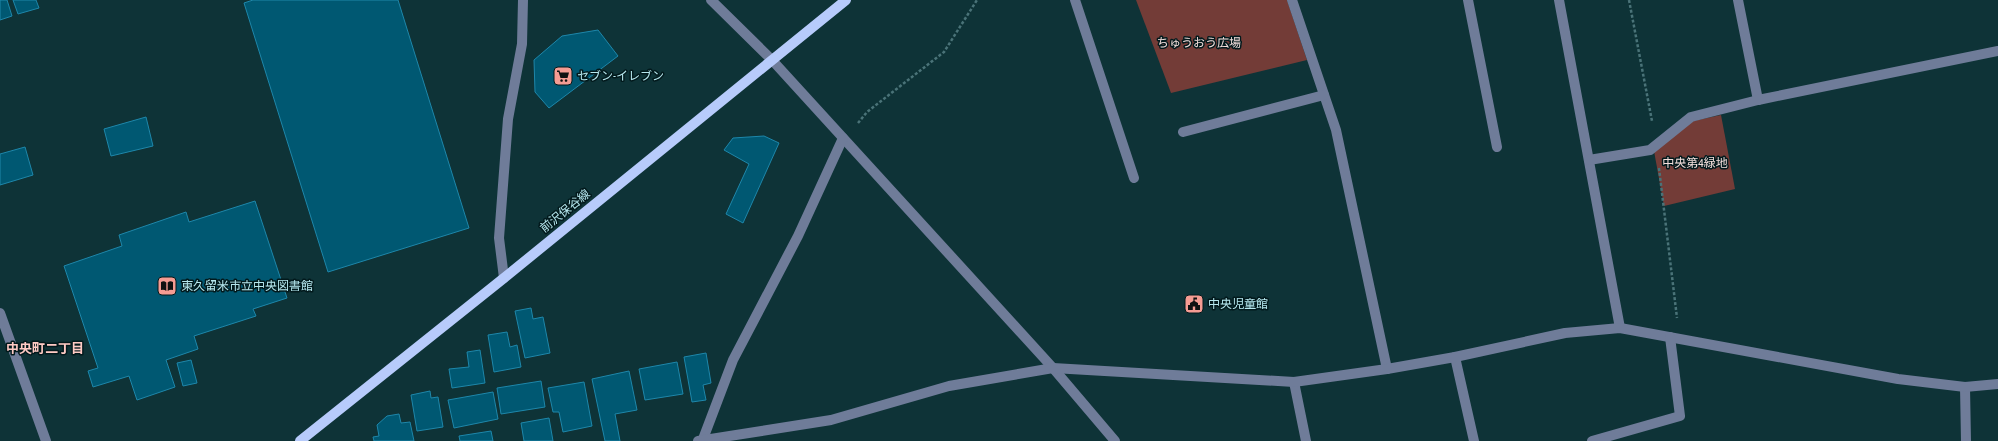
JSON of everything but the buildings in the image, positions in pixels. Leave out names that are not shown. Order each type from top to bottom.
[{"type":"main road","name":"前沢保谷線","points":[[300,441],[504,278],[846,0]]},
{"type":"street","points":[[504,278],[499,238],[508,118],[522,44],[523,0]]},
{"type":"street","points":[[711,0],[772,60],[1053,368],[1115,441]]},
{"type":"street","points":[[1076,0],[1134,178]]},
{"type":"street","points":[[1292,0],[1336,130],[1387,369]]},
{"type":"street","points":[[1468,0],[1498,147]]},
{"type":"street","points":[[1559,0],[1620,328]]},
{"type":"street","points":[[1738,0],[1758,100]]},
{"type":"street","points":[[1589,160],[1650,150],[1692,117],[1758,100],[1998,51]]},
{"type":"street","points":[[1183,132],[1324,95]]},
{"type":"street","points":[[701,440],[733,360],[798,236],[843,138]]},
{"type":"street","points":[[0,313],[46,441]]},
{"type":"street","points":[[701,440],[831,420],[949,386],[1053,368],[1294,382],[1455,358],[1565,333],[1620,328],[1898,379],[1965,387],[1998,384]]},
{"type":"street","points":[[1592,441],[1680,416],[1670,337]]},
{"type":"street","points":[[1455,358],[1474,441]]},
{"type":"street","points":[[1294,382],[1306,441]]},
{"type":"street","points":[[1965,387],[1966,441]]},
{"type":"path","points":[[843,138],[868,112],[944,52],[977,0]]},
{"type":"green space","name":"ちゅうおう広場","points":[[1136,0],[1287,0],[1307,60],[1171,93]]},
{"type":"green space","name":"中央第4緑地","points":[[1721,115],[1735,189],[1664,206],[1654,151],[1693,121]]},
{"type":"place","name":"セブン-イレブン","points":[[563,76]]},
{"type":"place","name":"東久留米市立中央図書館","points":[[167,286]]},
{"type":"place","name":"中央児童館","points":[[1194,304]]},
{"type":"district","name":"中央町二丁目","points":[[45,348]]}]
